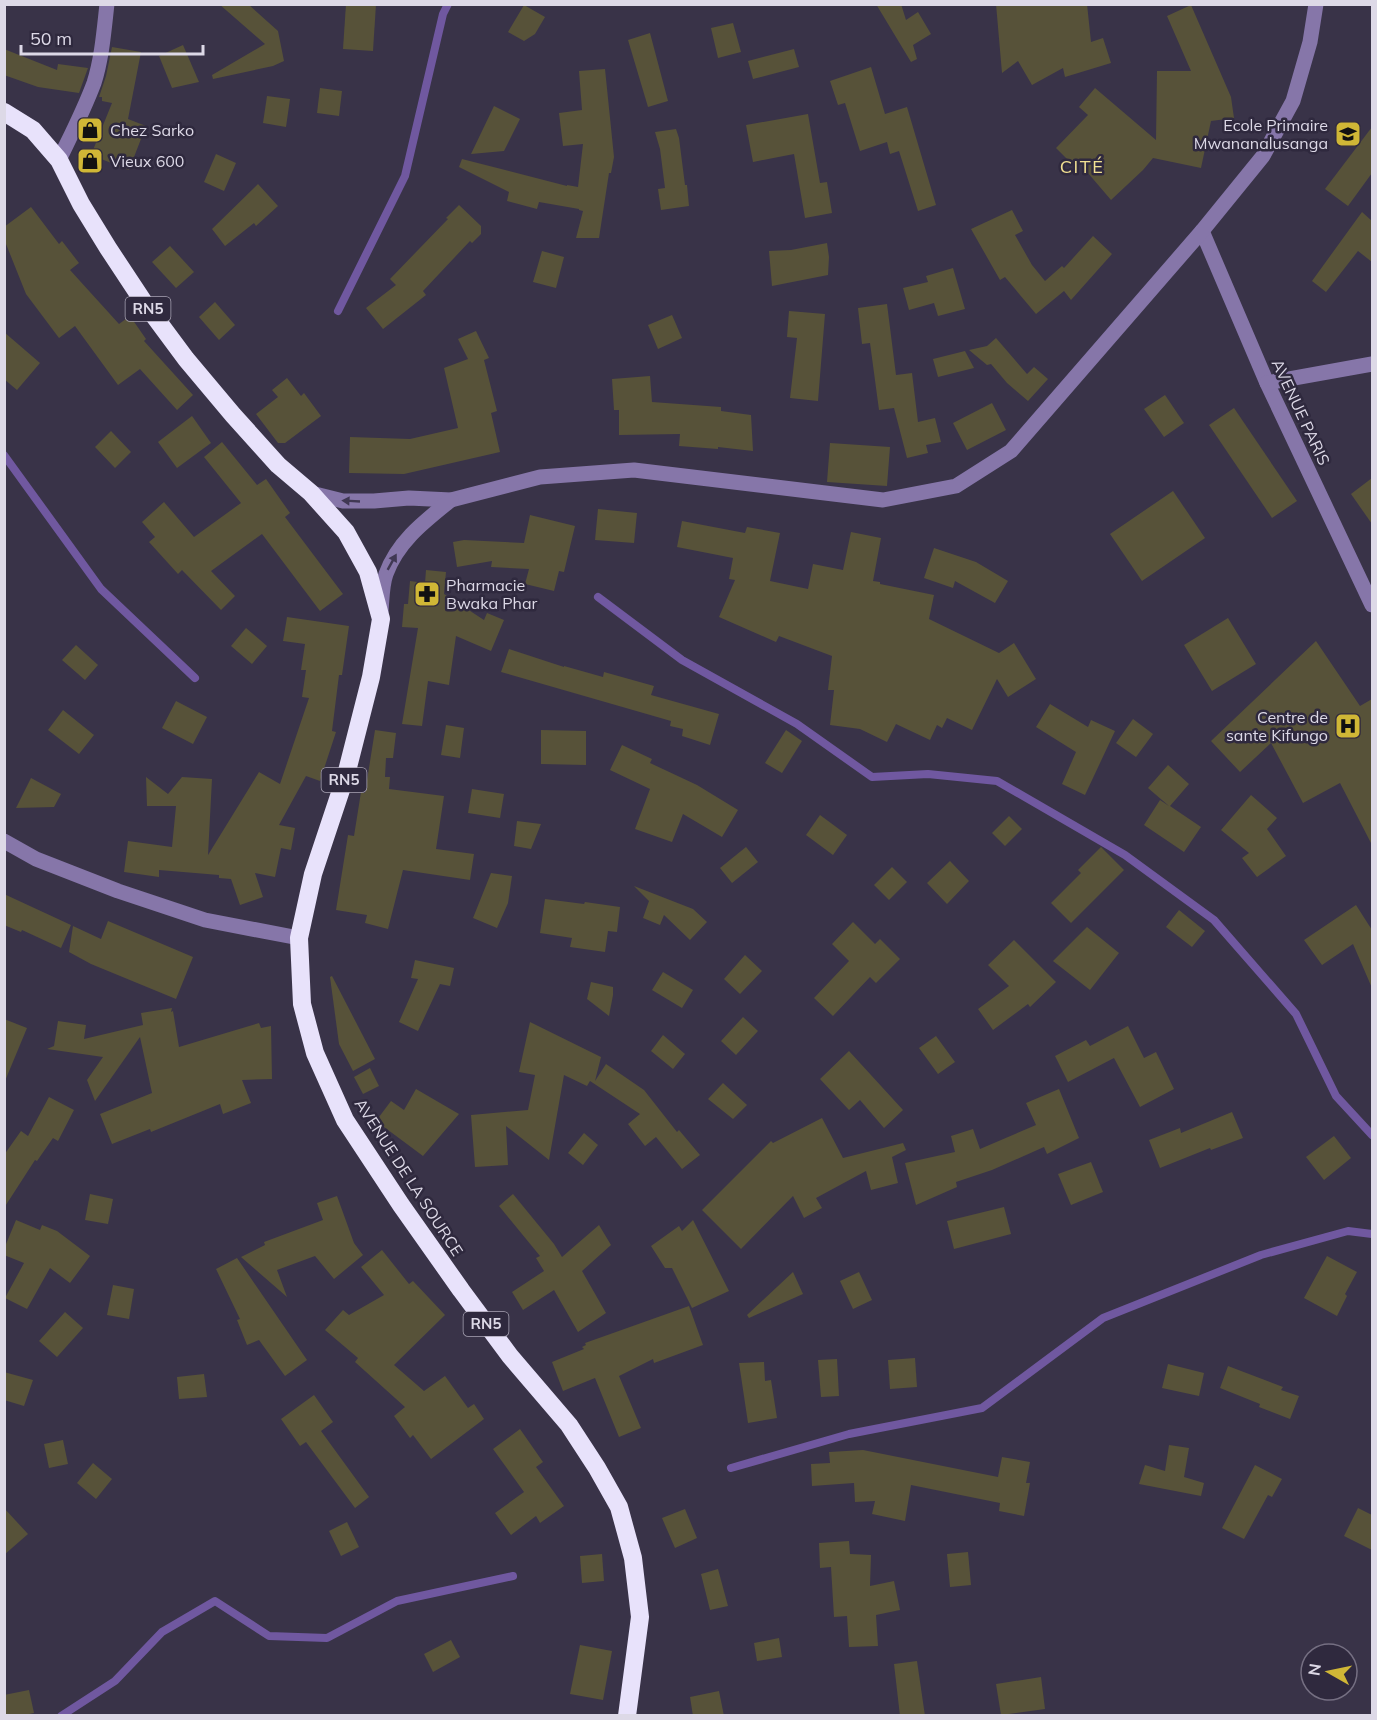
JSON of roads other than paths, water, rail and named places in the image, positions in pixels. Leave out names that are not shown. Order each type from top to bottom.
[{"type":"highway","name":"RN5","points":[[4,112],[33,130],[59,160],[81,204],[108,248],[143,302],[186,359],[278,465],[312,493]]},
{"type":"highway","name":"AVENUE DE LA SOURCE","points":[[312,493],[346,532],[368,572],[381,619],[371,677],[346,775],[313,874],[299,938],[302,1004],[315,1053],[345,1120],[401,1205],[468,1299],[510,1356],[569,1425],[619,1507],[633,1558],[640,1617],[627,1716]]},
{"type":"street","points":[[59,160],[94,82],[103,40],[107,4]]},
{"type":"street","points":[[312,493],[343,501],[409,498],[451,500],[540,477],[634,470],[883,500],[956,486],[1011,451],[1202,231],[1263,156],[1293,101],[1310,42],[1316,4]]},
{"type":"street","name":"AVENUE PARIS","points":[[1202,231],[1267,383],[1372,605]]},
{"type":"street","points":[[1267,383],[1372,364]]},
{"type":"street","points":[[381,619],[385,575],[402,544],[423,522],[451,500]]},
{"type":"street","points":[[4,841],[36,859],[118,891],[205,920],[299,938]]},
{"type":"waterway","points":[[338,311],[405,176],[443,14],[448,4]]},
{"type":"waterway","points":[[4,455],[101,589],[195,678]]},
{"type":"waterway","points":[[598,597],[682,660],[797,724],[872,777],[928,774],[997,781],[1125,855],[1214,920],[1296,1014],[1336,1096],[1372,1135]]},
{"type":"waterway","points":[[731,1468],[849,1434],[982,1408],[1103,1318],[1261,1255],[1348,1231],[1372,1234]]},
{"type":"waterway","points":[[61,1716],[115,1681],[162,1632],[215,1601],[269,1636],[327,1638],[397,1601],[513,1576]]},
{"type":"place","name":"Chez Sarko","points":[[90,130]]},
{"type":"place","name":"Ecole Primaire Mwananalusanga","points":[[1348,134]]},
{"type":"place","name":"Vieux 600","points":[[90,161]]},
{"type":"place","name":"Pharmacie Bwaka Phar","points":[[427,594]]},
{"type":"place","name":"Centre de sante Kifungo","points":[[1348,726]]},
{"type":"district","name":"CITÉ","points":[[1082,167]]}]
